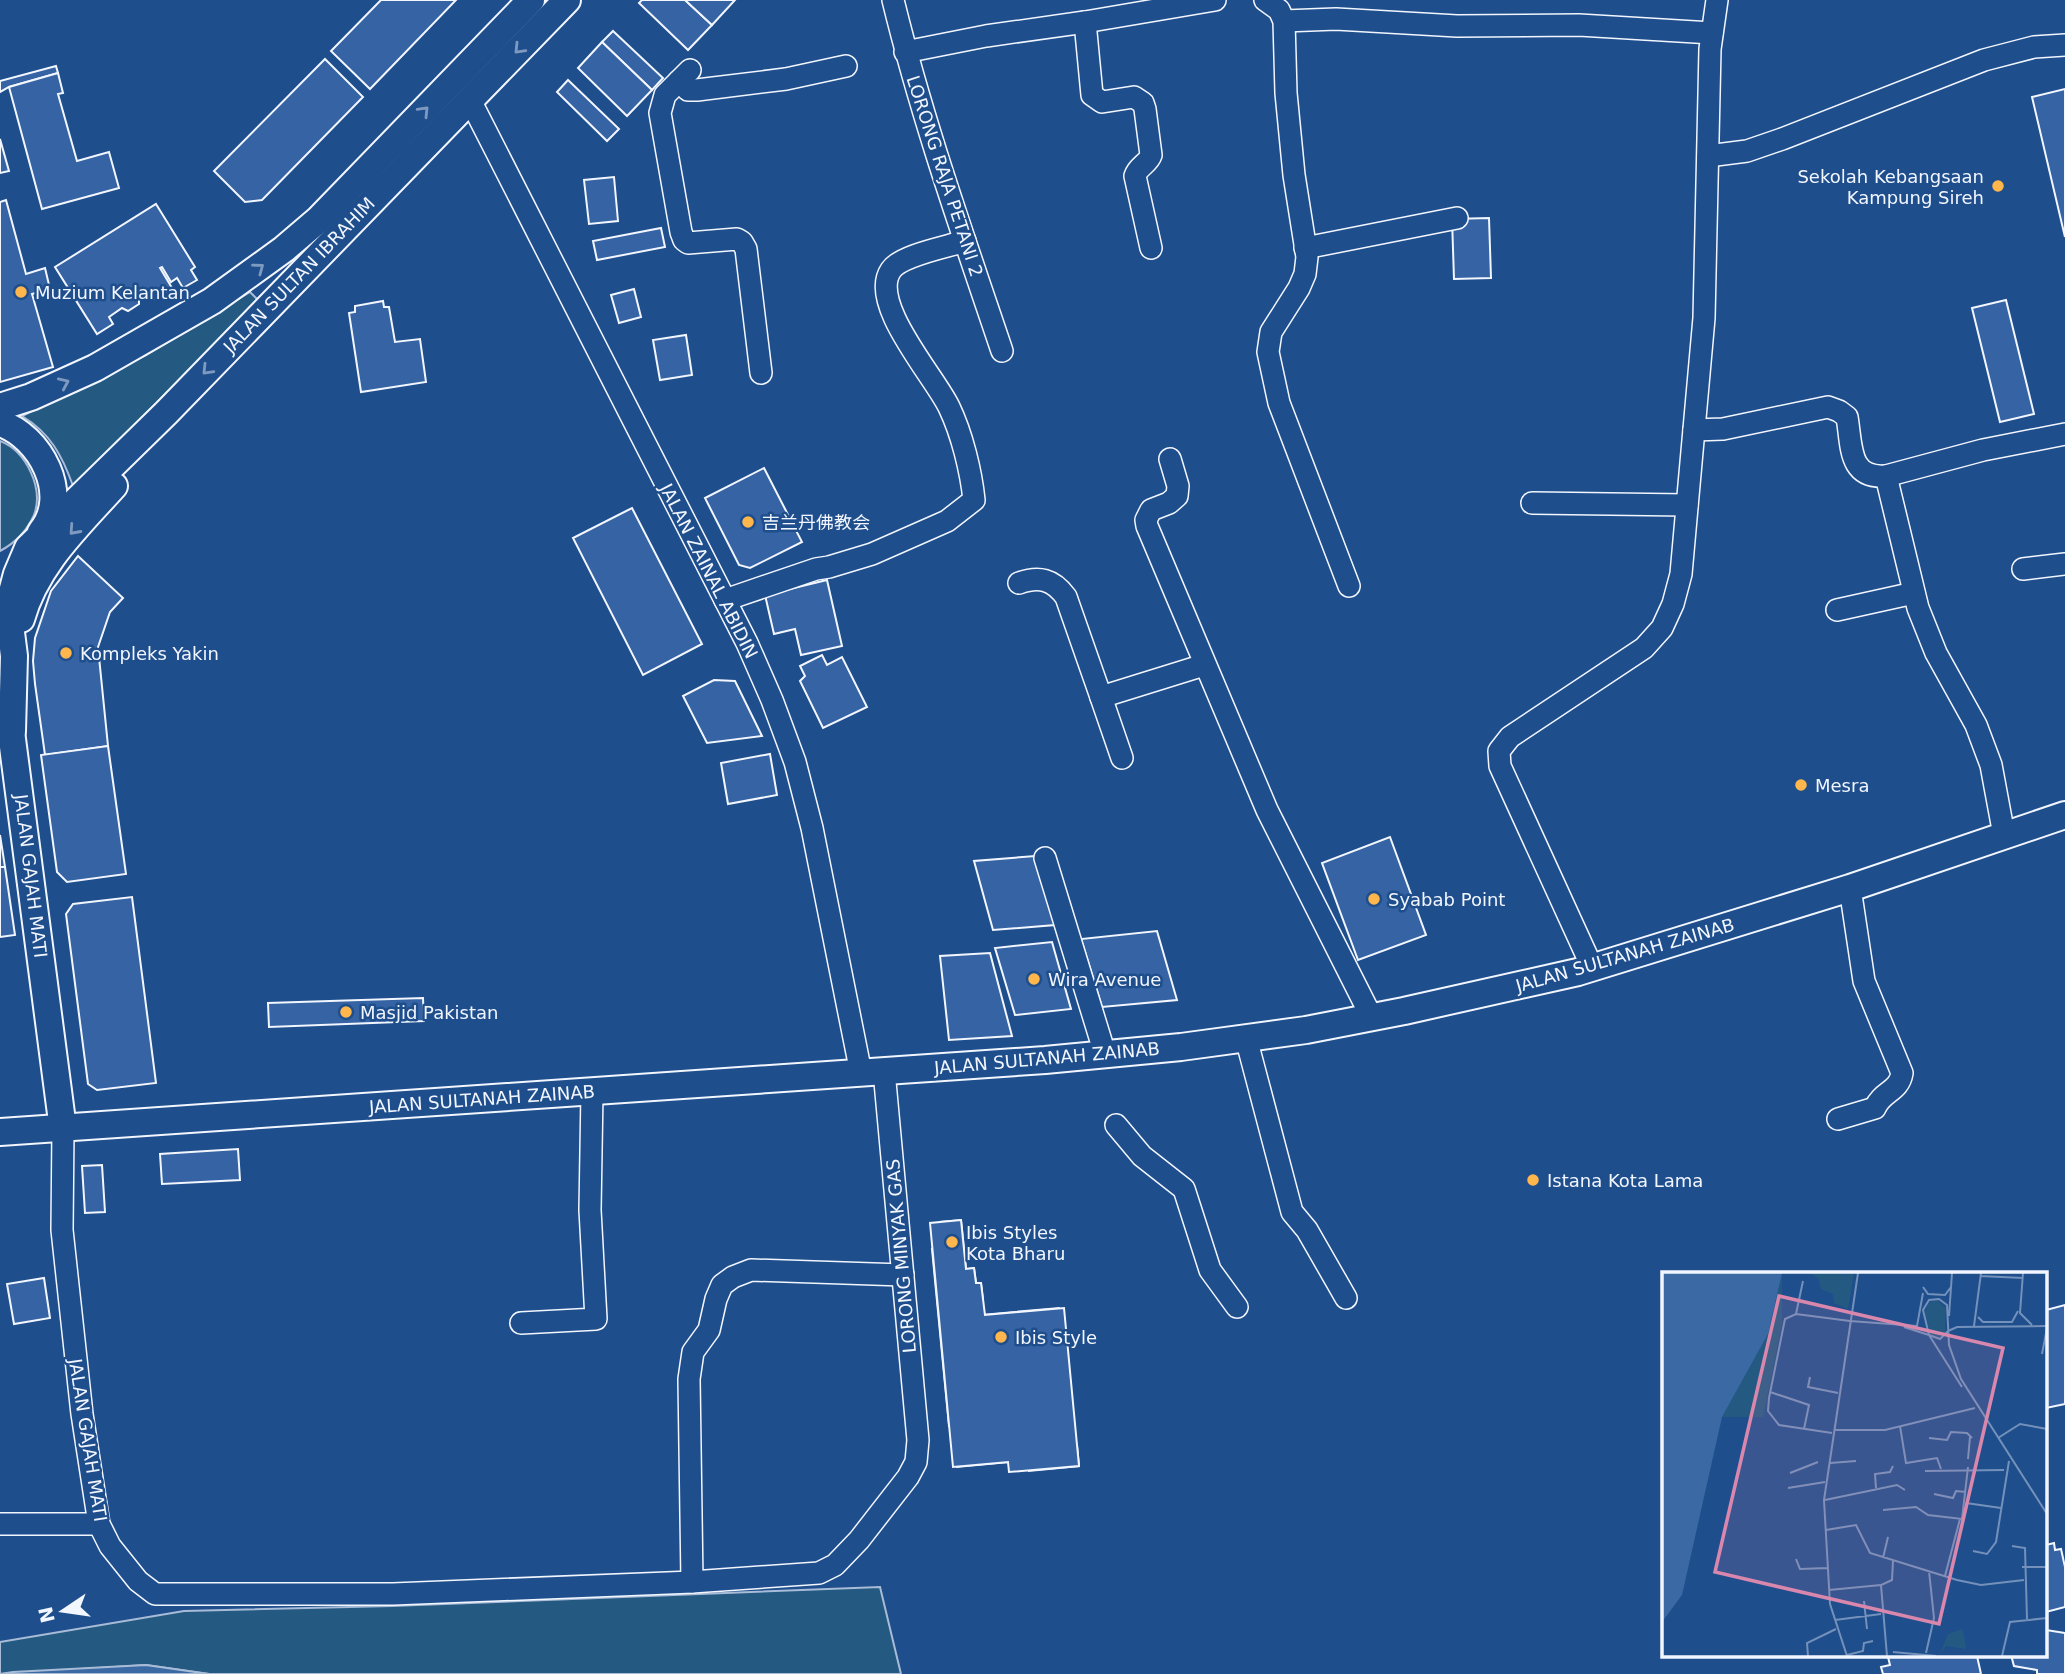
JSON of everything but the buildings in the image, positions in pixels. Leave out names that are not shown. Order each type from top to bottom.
[{"type":"main road","name":"JALAN SULTAN IBRAHIM","points":[[0,407],[30,397],[95,368],[212,301],[284,249],[318,220],[531,0]]},
{"type":"main road","name":"JALAN SULTAN IBRAHIM","points":[[28,548],[160,418],[567,0]]},
{"type":"main road","points":[[14,656],[21,617],[40,573],[125,474],[160,418]]},
{"type":"main road","points":[[0,423],[32,442],[49,474],[52,493],[51,509],[44,528],[28,548],[0,567]]},
{"type":"main road","name":"JALAN GAJAH MATI","points":[[12,731],[14,656],[9,617],[16,574],[28,548]]},
{"type":"main road","name":"JALAN GAJAH MATI","points":[[0,680],[12,731],[63,1129]]},
{"type":"main road","name":"JALAN SULTANAH ZAINAB","points":[[0,1132],[873,1072],[1105,1054],[1246,1038],[1372,1018],[1591,967],[1850,888],[2065,815]]},
{"type":"street","name":"LORONG RAJA PETANI 2","points":[[893,0],[905,52],[1002,351]]},
{"type":"street","points":[[905,52],[986,36],[1085,22],[1160,4],[1214,0]]},
{"type":"street","points":[[1265,0],[1279,9],[1284,20],[1286,93],[1305,248],[1305,274],[1271,332],[1268,352],[1279,403],[1349,586]]},
{"type":"street","points":[[1591,967],[1500,766],[1499,751],[1503,742],[1510,737],[1644,648],[1662,628],[1673,604],[1681,574],[1704,318],[1712,33],[1717,0]]},
{"type":"street","points":[[1284,20],[1336,19],[1457,26],[1579,25],[1712,33]]},
{"type":"street","points":[[1085,22],[1092,95],[1102,102],[1134,97],[1143,103],[1145,108],[1152,155],[1137,170],[1135,181],[1151,248]]},
{"type":"street","points":[[1708,156],[1747,151],[1782,139],[1984,60],[2034,47],[2065,45]]},
{"type":"street","points":[[761,373],[746,250],[737,239],[688,243],[681,232],[660,113],[665,95],[685,76],[688,90],[697,90],[786,79],[846,65]]},
{"type":"street","name":"JALAN ZAINAL ABIDIN","points":[[470,100],[772,700],[795,762],[873,1072]]},
{"type":"street","points":[[1305,248],[1457,218]]},
{"type":"street","points":[[724,600],[816,569],[829,568],[872,554],[947,521],[974,500],[972,476],[950,408],[903,333],[889,305],[886,285],[891,269],[905,259],[965,242]]},
{"type":"street","points":[[1694,430],[1723,429],[1828,408],[1847,417],[1854,460],[1861,472],[1872,477],[1886,476],[1983,450],[2065,434]]},
{"type":"street","points":[[1170,459],[1178,486],[1177,496],[1169,503],[1151,510],[1147,526],[1266,810],[1372,1018]]},
{"type":"street","points":[[1886,476],[1914,593],[1931,643],[1976,725],[1991,765],[2004,835]]},
{"type":"street","points":[[1532,503],[1687,505]]},
{"type":"street","points":[[2023,569],[2065,564]]},
{"type":"street","points":[[1019,583],[1038,579],[1050,581],[1059,587],[1066,597],[1122,758]]},
{"type":"street","points":[[1837,610],[1914,593]]},
{"type":"street","points":[[1101,697],[1204,665]]},
{"type":"street","points":[[1045,858],[1105,1054]]},
{"type":"street","points":[[1838,1119],[1875,1108],[1882,1096],[1901,1082],[1902,1073],[1864,981],[1850,888]]},
{"type":"street","points":[[1246,1038],[1292,1212],[1307,1230],[1346,1298]]},
{"type":"street","name":"LORONG MINYAK GAS","points":[[692,1582],[819,1573],[835,1565],[859,1540],[908,1477],[916,1462],[918,1440],[903,1275],[873,1072]]},
{"type":"street","points":[[521,1323],[596,1319],[590,1210],[592,1092]]},
{"type":"street","points":[[1116,1125],[1142,1156],[1184,1189],[1210,1270],[1237,1307]]},
{"type":"street","name":"JALAN GAJAH MATI","points":[[63,1129],[62,1230],[82,1414],[99,1524],[110,1546],[138,1581],[155,1594],[393,1594],[692,1582]]},
{"type":"street","points":[[692,1582],[689,1379],[693,1352],[709,1330],[722,1285],[751,1270],[903,1275]]},
{"type":"street","points":[[0,1524],[99,1524]]},
{"type":"shaded area","points":[[250,292],[259,301],[73,486],[48,437],[22,416],[146,355]]},
{"type":"shaded area","points":[[0,441],[18,453],[25,462],[37,493],[34,515],[28,526],[16,540],[0,551]]},
{"type":"shaded area","points":[[880,1587],[901,1674],[209,1674],[146,1665],[0,1674],[0,1642],[184,1611],[392,1606]]},
{"type":"shaded area","points":[[146,1665],[209,1674],[0,1674],[13,1672]]},
{"type":"place","name":"Sekolah Kebangsaan Kampung Sireh","points":[[1998,186]]},
{"type":"place","name":"Muzium Kelantan","points":[[21,292]]},
{"type":"place","name":"吉兰丹佛教会","points":[[748,522]]},
{"type":"place","name":"Kompleks Yakin","points":[[66,653]]},
{"type":"place","name":"Mesra","points":[[1801,785]]},
{"type":"place","name":"Syabab Point","points":[[1374,899]]},
{"type":"place","name":"Wira Avenue","points":[[1034,979]]},
{"type":"place","name":"Masjid Pakistan","points":[[346,1012]]},
{"type":"place","name":"Istana Kota Lama","points":[[1533,1180]]},
{"type":"place","name":"Ibis Styles Kota Bharu","points":[[952,1242]]},
{"type":"place","name":"Ibis Style","points":[[1001,1337]]}]
